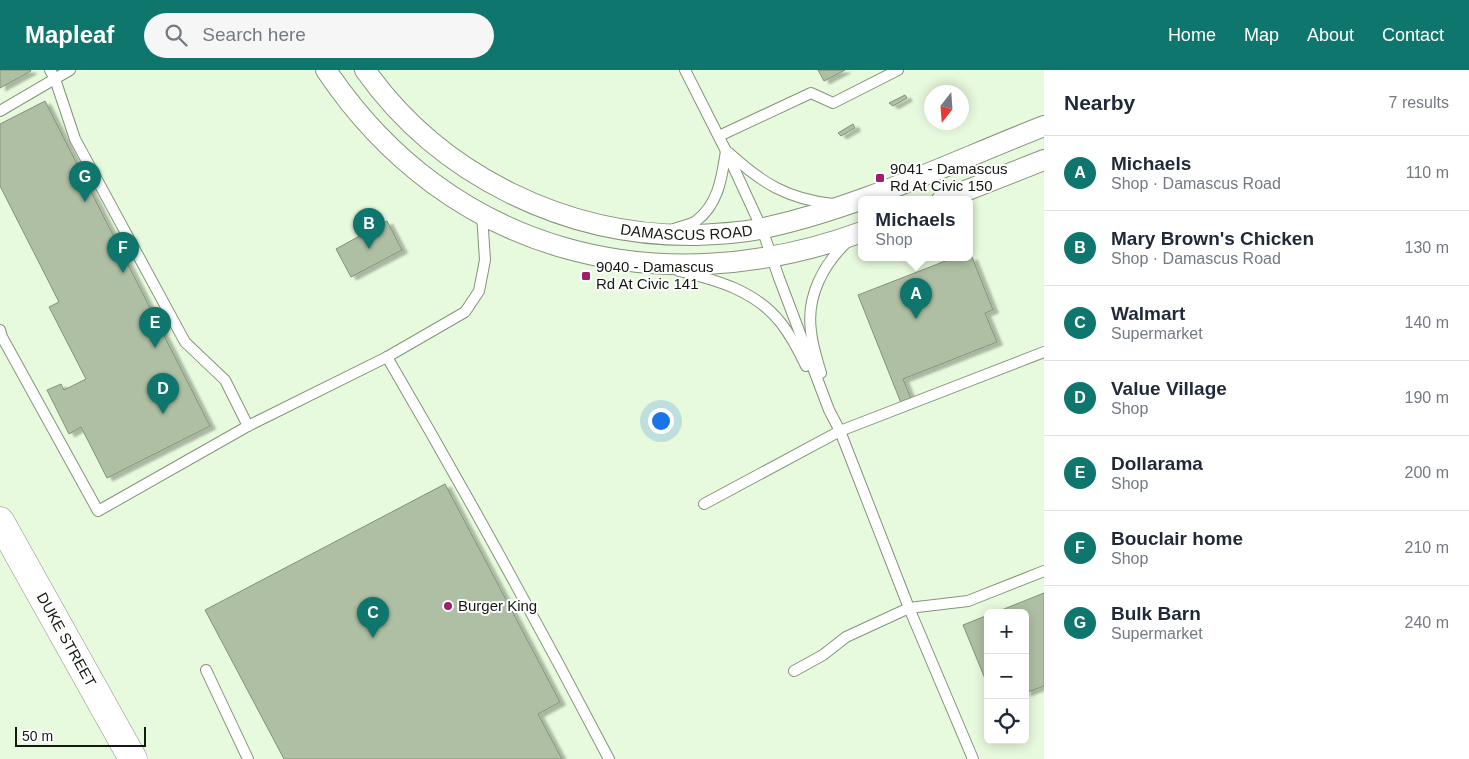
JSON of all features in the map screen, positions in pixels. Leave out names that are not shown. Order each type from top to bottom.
[{"type":"main road","name":"DUKE STREET","points":[[0,521],[133,759]]},
{"type":"main road","name":"DUKE STREET","points":[[0,530],[111,759]]},
{"type":"street","name":"DAMASCUS ROAD","points":[[326,70],[356,111],[398,155],[445,193],[482,214],[526,235],[555,245],[615,260],[653,264],[707,265],[737,263],[773,257],[824,245],[858,233]]},
{"type":"street","name":"DAMASCUS ROAD","points":[[365,70],[389,101],[429,140],[458,162],[498,187],[532,204],[576,220],[631,232],[713,235],[762,229],[792,222],[858,199]]},
{"type":"street","name":"DAMASCUS ROAD","points":[[867,196],[1044,126]]},
{"type":"street","points":[[952,196],[1044,160]]},
{"type":"lane","points":[[0,111],[53,75],[70,70]]},
{"type":"lane","points":[[685,70],[719,136],[762,229],[829,410]]},
{"type":"lane","points":[[719,136],[811,93],[833,103],[898,70]]},
{"type":"lane","points":[[53,75],[75,139],[185,342],[225,380],[248,426]]},
{"type":"lane","points":[[658,234],[696,221],[712,203],[720,185],[726,151]]},
{"type":"lane","points":[[726,151],[749,171],[777,189],[803,199],[844,205]]},
{"type":"lane","points":[[0,330],[2,337],[98,511],[248,426],[387,357],[465,312],[479,292],[485,260],[482,214]]},
{"type":"lane","points":[[829,410],[811,331],[810,314],[818,282],[825,267],[848,241],[858,235]]},
{"type":"lane","points":[[653,264],[734,287],[752,296],[768,308],[792,339],[840,431],[909,608],[973,759]]},
{"type":"lane","points":[[704,504],[840,431],[1044,352]]},
{"type":"lane","points":[[387,357],[456,475],[609,759]]},
{"type":"lane","points":[[794,670],[823,655],[846,637],[909,608],[968,601],[1044,571]]},
{"type":"lane","points":[[206,670],[248,759]]},
{"type":"building","points":[[0,70],[30,70],[31,71],[0,88]]},
{"type":"building","points":[[818,70],[845,70],[824,81]]},
{"type":"building","points":[[905,95],[907,98],[893,106],[889,103]]},
{"type":"building","points":[[45,101],[210,426],[107,478],[81,427],[69,434],[47,390],[61,384],[64,390],[86,379],[49,307],[59,302],[0,186],[0,124]]},
{"type":"building","points":[[853,124],[855,128],[841,136],[838,133]]},
{"type":"building","points":[[387,221],[402,250],[351,277],[336,249]]},
{"type":"building","points":[[973,260],[993,310],[985,313],[997,342],[903,379],[911,399],[901,403],[858,295],[945,261]]},
{"type":"building","points":[[445,484],[560,702],[538,714],[562,759],[284,759],[205,610]]},
{"type":"building","points":[[1044,593],[1044,686],[1029,692],[1029,609],[1004,609]]},
{"type":"building","points":[[984,617],[984,676],[963,625]]},
{"type":"place","name":"9041 - Damascus Rd At Civic 150","points":[[880,178]]},
{"type":"place","name":"Bulk Barn","points":[[85,202]]},
{"type":"place","name":"Mary Brown's Chicken","points":[[369,249]]},
{"type":"place","name":"Bouclair home","points":[[123,273]]},
{"type":"place","name":"9040 - Damascus Rd At Civic 141","points":[[586,276]]},
{"type":"place","name":"Michaels","points":[[916,319]]},
{"type":"place","name":"Dollarama","points":[[155,348]]},
{"type":"place","name":"Value Village","points":[[163,414]]},
{"type":"place","name":"Burger King","points":[[448,606]]},
{"type":"place","name":"Walmart","points":[[373,638]]}]
